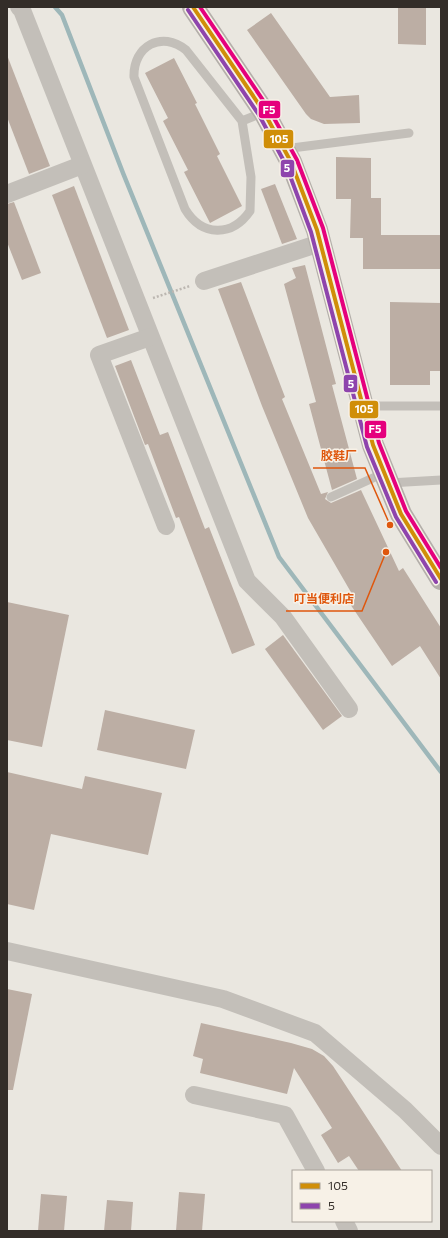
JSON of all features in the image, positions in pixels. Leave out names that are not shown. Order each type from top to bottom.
[{"type":"main road","points":[[193,7],[264,112],[291,162],[320,243],[373,445],[400,514],[441,579]]},
{"type":"street","points":[[19,7],[22,10],[247,581],[283,617],[349,708]]},
{"type":"street","points":[[7,194],[82,165]]},
{"type":"street","points":[[204,281],[320,243]]},
{"type":"street","points":[[150,337],[99,355],[166,526]]},
{"type":"street","points":[[7,951],[87,967],[223,999],[315,1033],[405,1110],[441,1146]]},
{"type":"street","points":[[194,1095],[285,1115],[315,1170]]},
{"type":"street","points":[[344,1222],[349,1231]]},
{"type":"lane","points":[[161,41],[168,41],[181,46],[186,50],[242,121],[251,177],[250,211],[239,224],[231,228],[223,230],[206,228],[193,221],[185,209],[134,77],[135,62],[138,56],[148,46],[161,41]]},
{"type":"lane","points":[[242,121],[264,112]]},
{"type":"lane","points":[[284,149],[409,133]]},
{"type":"lane","points":[[363,406],[441,406]]},
{"type":"lane","points":[[331,497],[386,478],[441,480]]},
{"type":"path","points":[[161,295],[204,281]]},
{"type":"building","points":[[398,7],[426,7],[426,45],[398,44]]},
{"type":"building","points":[[271,13],[330,97],[359,95],[360,123],[324,124],[311,119],[306,114],[247,30]]},
{"type":"building","points":[[7,55],[50,166],[29,174],[7,117]]},
{"type":"building","points":[[174,58],[197,103],[195,104],[220,154],[217,156],[242,206],[210,223],[184,172],[188,170],[163,121],[168,118],[145,73]]},
{"type":"building","points":[[336,157],[371,158],[371,198],[381,198],[381,235],[441,235],[441,269],[363,269],[363,238],[350,238],[351,199],[336,199]]},
{"type":"building","points":[[275,184],[297,239],[282,244],[261,189]]},
{"type":"building","points":[[74,186],[129,330],[107,338],[52,195]]},
{"type":"building","points":[[14,202],[41,273],[22,280],[7,242],[7,204]]},
{"type":"building","points":[[305,265],[336,384],[332,385],[357,479],[332,490],[309,404],[316,402],[284,284],[296,278],[292,268]]},
{"type":"building","points":[[241,282],[285,397],[282,399],[321,494],[328,492],[325,499],[331,503],[361,490],[399,571],[403,568],[441,628],[441,679],[420,646],[392,666],[346,598],[352,594],[308,518],[262,406],[218,289]]},
{"type":"building","points":[[390,302],[441,303],[441,371],[430,371],[430,385],[390,385]]},
{"type":"building","points":[[131,360],[160,435],[168,432],[205,529],[209,527],[255,645],[232,654],[179,517],[176,518],[148,444],[145,445],[115,366]]},
{"type":"building","points":[[7,602],[69,615],[42,747],[7,740]]},
{"type":"building","points":[[283,635],[342,716],[323,730],[265,649]]},
{"type":"building","points":[[105,710],[195,730],[186,769],[97,750]]},
{"type":"building","points":[[7,772],[82,789],[85,776],[162,793],[148,855],[51,834],[34,910],[7,904]]},
{"type":"building","points":[[7,989],[32,994],[13,1090],[7,1090]]},
{"type":"building","points":[[201,1023],[312,1049],[324,1056],[333,1066],[401,1170],[358,1170],[349,1156],[338,1163],[321,1135],[332,1128],[294,1068],[287,1094],[200,1073],[203,1059],[193,1056]]},
{"type":"building","points":[[179,1192],[205,1194],[202,1231],[176,1231]]},
{"type":"building","points":[[41,1194],[67,1196],[64,1231],[38,1231]]},
{"type":"building","points":[[107,1200],[133,1202],[131,1231],[104,1231]]},
{"type":"waterway","points":[[55,7],[62,15],[123,173],[279,557],[441,772]]},
{"type":"transit line","name":"105","points":[[193,7],[264,112],[291,162],[317,230],[373,445],[401,514],[441,579]]},
{"type":"transit line","name":"F5","points":[[200,7],[269,109],[297,160],[323,228],[379,443],[406,511],[441,568]]},
{"type":"transit line","name":"5","points":[[188,10],[259,115],[286,165],[311,232],[367,447],[396,517],[436,582]]},
{"type":"place","name":"胶鞋厂","points":[[390,525]]},
{"type":"place","name":"叮当便利店","points":[[386,552]]}]
